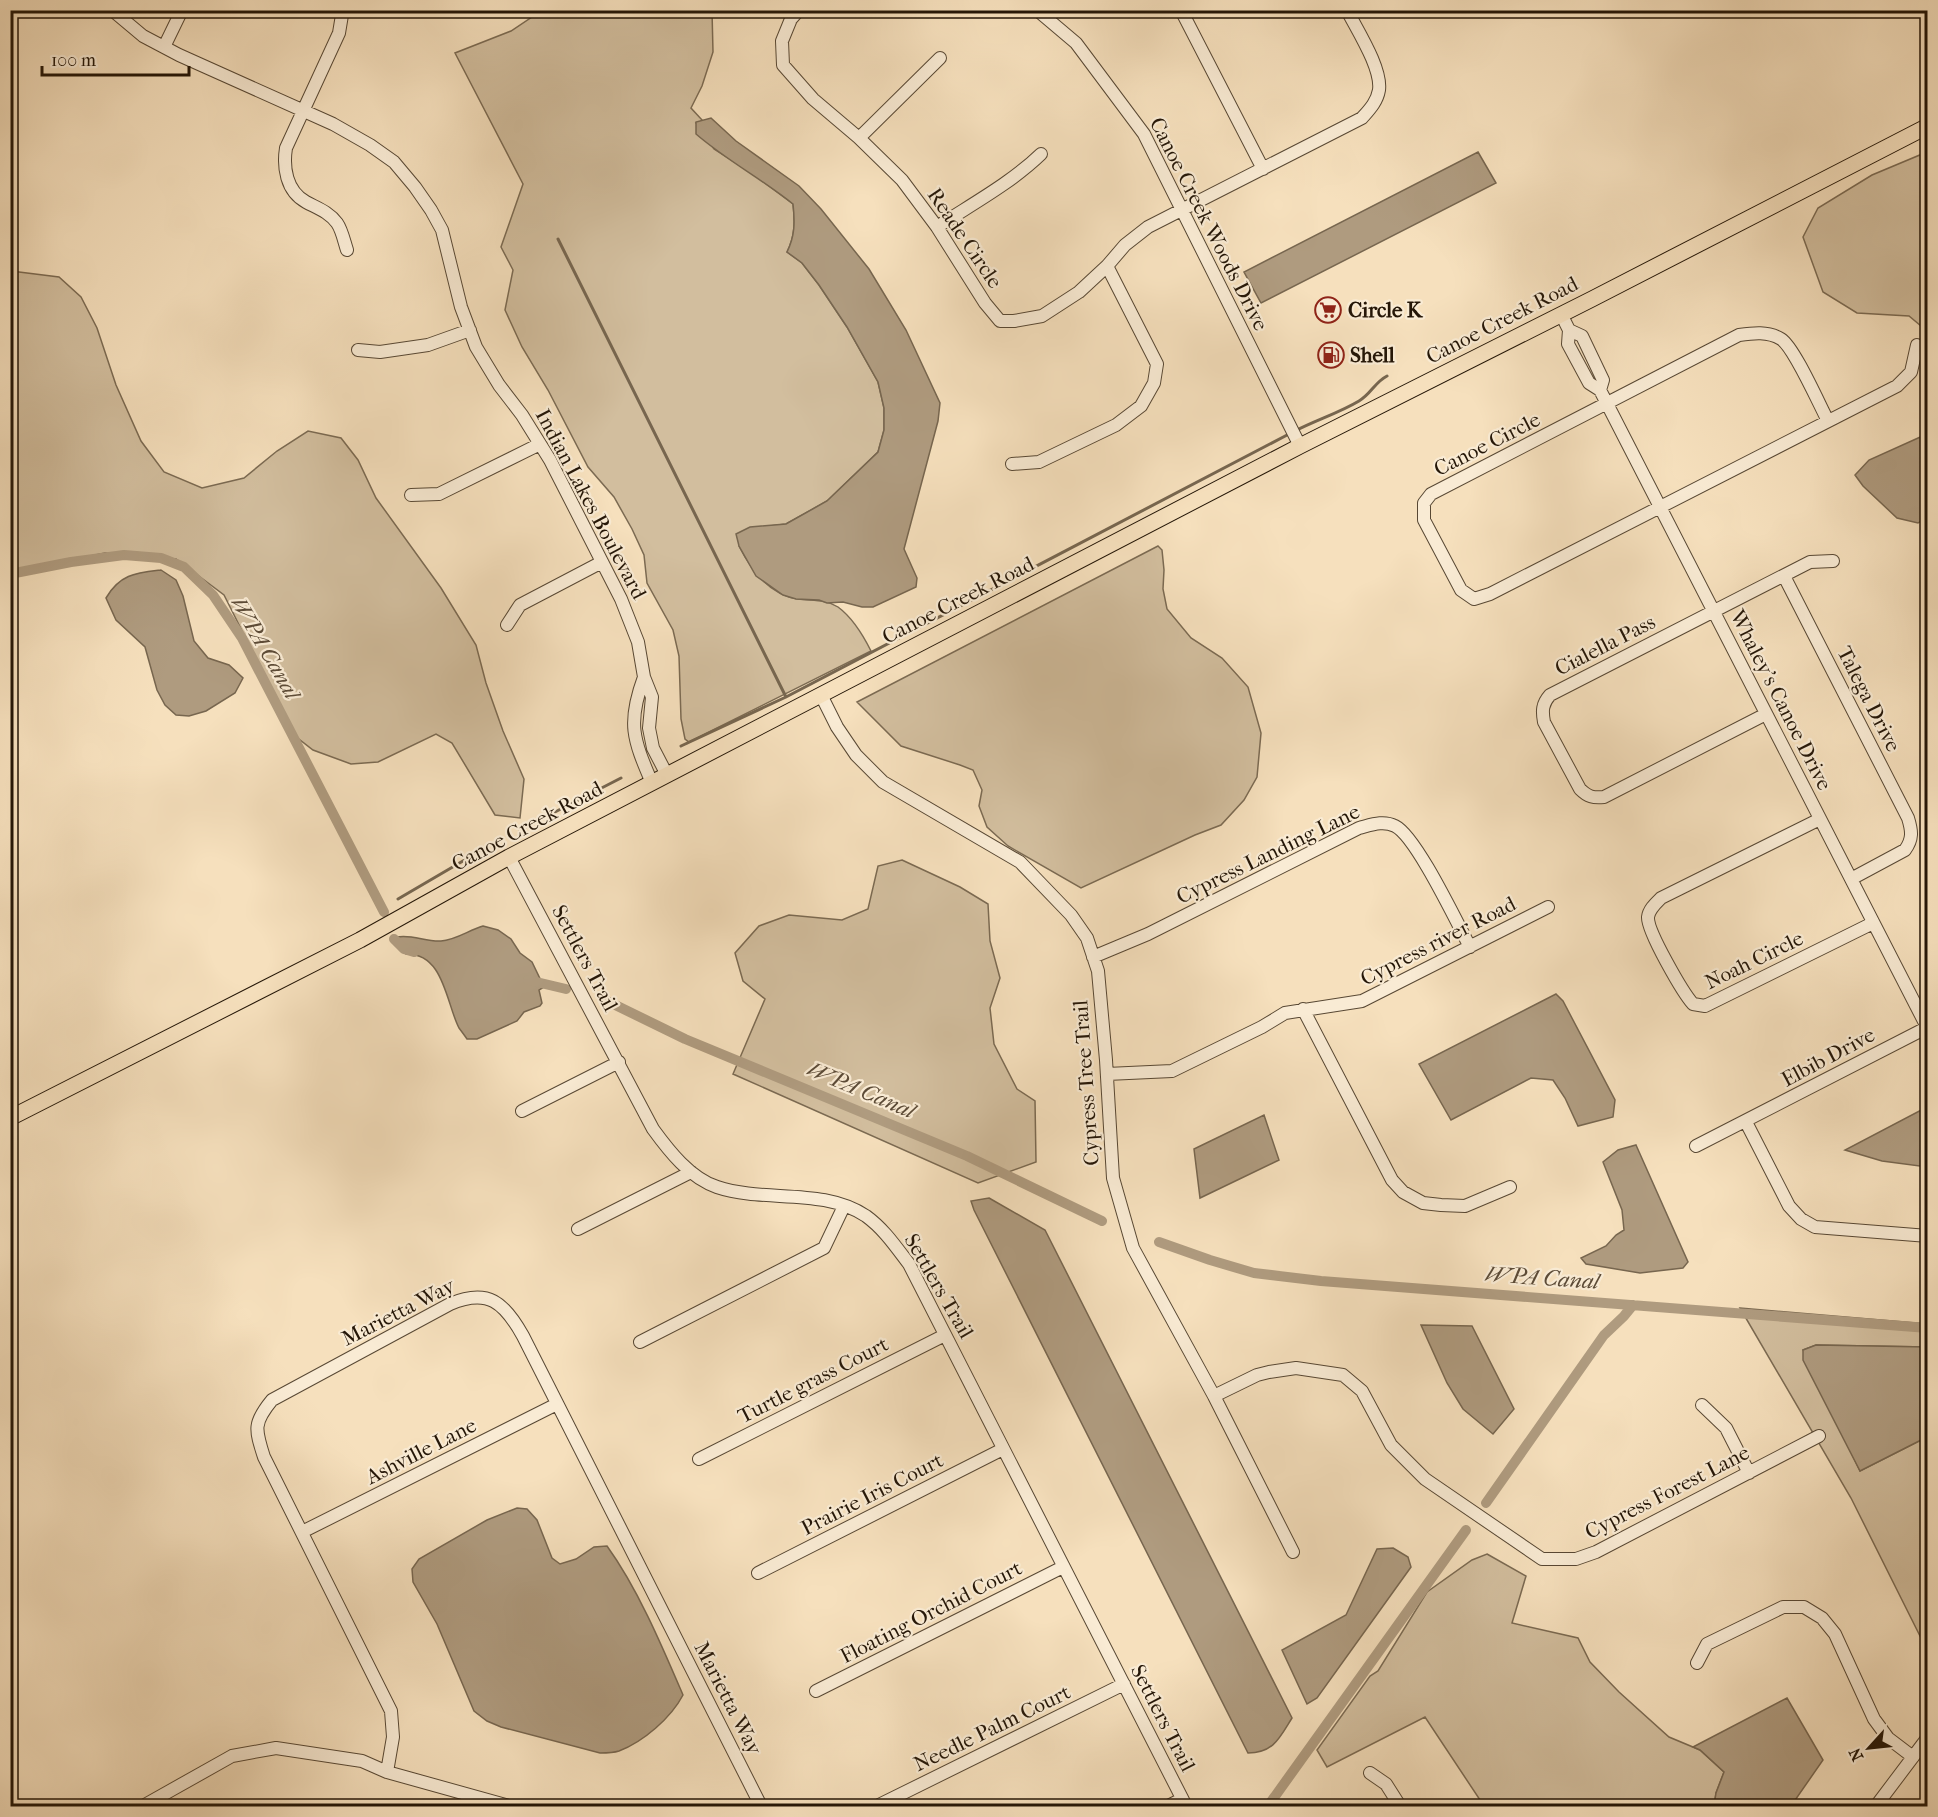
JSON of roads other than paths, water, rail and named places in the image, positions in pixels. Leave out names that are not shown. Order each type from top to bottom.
[{"type":"main road","name":"Canoe Creek Road","points":[[10,1118],[412,912],[509,857],[1300,446],[1928,126]]},
{"type":"street","name":"Indian Lakes Boulevard","points":[[112,10],[143,36],[164,47],[333,124],[370,145],[394,162],[415,187],[442,230],[461,307],[476,348],[550,460],[621,599],[638,642],[644,677],[652,697],[649,728],[653,748],[667,775]]},
{"type":"street","points":[[164,47],[182,10]]},
{"type":"street","points":[[340,10],[342,15],[339,33],[286,148],[284,163],[287,179],[293,191],[303,200],[329,214],[339,224],[347,250]]},
{"type":"street","name":"Reade Circle","points":[[799,10],[791,19],[782,41],[783,65],[813,99],[859,138],[902,180],[937,227],[985,303],[1000,321],[1042,316],[1079,292],[1107,266],[1125,245],[1140,233],[1182,208],[1362,118],[1373,105],[1379,89],[1376,68],[1347,10]]},
{"type":"street","name":"Canoe Creek Woods Drive","points":[[1037,10],[1076,44],[1144,134],[1300,446]]},
{"type":"street","points":[[1181,10],[1263,169]]},
{"type":"street","points":[[859,138],[940,58]]},
{"type":"street","points":[[937,227],[1008,181],[1041,154]]},
{"type":"street","points":[[1012,464],[1039,462],[1116,425],[1142,406],[1154,383],[1157,364],[1107,266]]},
{"type":"street","name":"Whaley's Canoe Drive","points":[[1561,314],[1569,330],[1582,336],[1603,380],[1600,390],[1927,1027]]},
{"type":"street","points":[[358,350],[380,352],[428,345],[470,330]]},
{"type":"street","name":"Canoe Circle","points":[[1828,421],[1791,350],[1782,340],[1767,334],[1739,335],[1431,495],[1424,503],[1424,520],[1461,590],[1474,599],[1490,594],[1897,386],[1911,372],[1917,345]]},
{"type":"street","points":[[411,495],[439,494],[540,444]]},
{"type":"street","name":"Cialella Pass","points":[[1766,714],[1604,797],[1595,798],[1587,796],[1580,789],[1544,722],[1542,710],[1550,695],[1810,562],[1833,561]]},
{"type":"street","points":[[507,625],[520,605],[602,562]]},
{"type":"street","name":"Talega Drive","points":[[1784,576],[1908,818],[1912,831],[1910,843],[1905,850],[1851,879]]},
{"type":"street","name":"Indian Lakes Boulevard","points":[[644,677],[636,697],[633,734],[652,783]]},
{"type":"street","name":"Cypress Tree Trail","points":[[821,695],[837,727],[856,755],[883,782],[1020,862],[1071,915],[1087,938],[1098,971],[1113,1178],[1133,1248],[1214,1396],[1293,1552]]},
{"type":"street","name":"Noah Circle","points":[[1820,819],[1662,898],[1653,906],[1648,917],[1651,930],[1685,995],[1693,1005],[1705,1006],[1873,923]]},
{"type":"street","name":"Cypress Landing Lane","points":[[1093,957],[1148,934],[1359,828],[1380,823],[1395,826],[1406,834],[1470,947]]},
{"type":"street","name":"Settlers Trail","points":[[509,857],[653,1129],[673,1156],[692,1172],[715,1186],[742,1193],[815,1198],[844,1206],[866,1216],[889,1237],[909,1264],[1184,1803]]},
{"type":"street","name":"Cypress river Road","points":[[1107,1074],[1172,1071],[1262,1027],[1285,1012],[1362,1001],[1548,907]]},
{"type":"street","points":[[1303,1009],[1392,1180],[1403,1192],[1423,1203],[1465,1206],[1510,1187]]},
{"type":"street","name":"Elbib Drive","points":[[1696,1146],[1927,1027]]},
{"type":"street","points":[[522,1111],[619,1062]]},
{"type":"street","points":[[1746,1122],[1789,1206],[1801,1219],[1815,1227],[1928,1236]]},
{"type":"street","points":[[578,1229],[692,1172]]},
{"type":"street","points":[[640,1342],[824,1248],[844,1206]]},
{"type":"street","name":"Marietta Way","points":[[387,1772],[393,1737],[391,1711],[264,1457],[256,1434],[259,1415],[272,1400],[450,1304],[466,1297],[486,1298],[497,1302],[512,1316],[761,1806]]},
{"type":"street","name":"Turtle grass Court","points":[[699,1459],[945,1335]]},
{"type":"street","name":"Cypress Forest Lane","points":[[1214,1396],[1257,1375],[1269,1372],[1296,1368],[1343,1375],[1362,1391],[1391,1445],[1425,1479],[1542,1559],[1576,1559],[1596,1552],[1819,1437]]},
{"type":"street","name":"Ashville Lane","points":[[302,1532],[557,1404]]},
{"type":"street","points":[[1702,1405],[1726,1428],[1749,1473]]},
{"type":"street","name":"Prairie Iris Court","points":[[758,1574],[1003,1449]]},
{"type":"street","name":"Floating Orchid Court","points":[[816,1691],[1064,1567]]},
{"type":"street","points":[[1697,1663],[1707,1644],[1783,1607],[1804,1607],[1822,1618],[1835,1634],[1874,1719],[1888,1738],[1913,1757]]},
{"type":"street","name":"Needle Palm Court","points":[[877,1806],[1124,1684]]},
{"type":"street","points":[[1876,1806],[1928,1737]]},
{"type":"street","points":[[143,1806],[232,1756],[276,1748],[362,1761],[387,1772],[508,1806]]},
{"type":"street","points":[[1370,1773],[1386,1784],[1401,1806]]},
{"type":"street","points":[[1168,1806],[1184,1803]]},
{"type":"waterway","points":[[558,239],[786,697],[681,746]]},
{"type":"waterway","points":[[1295,431],[1359,401],[1387,376]]},
{"type":"waterway","points":[[786,697],[1289,434]]},
{"type":"waterway","name":"WPA Canal","points":[[10,574],[71,562],[124,555],[161,558],[184,567],[213,595],[242,638],[384,912]]},
{"type":"waterway","points":[[520,830],[621,778]]},
{"type":"waterway","points":[[398,899],[480,851]]},
{"type":"waterway","name":"WPA Canal","points":[[394,939],[404,949],[414,952]]},
{"type":"waterway","name":"WPA Canal","points":[[528,980],[566,989]]},
{"type":"waterway","name":"WPA Canal","points":[[603,999],[685,1039],[967,1156],[1102,1221]]},
{"type":"waterway","name":"WPA Canal","points":[[1159,1242],[1254,1273],[1321,1281],[1928,1328]]},
{"type":"waterway","points":[[1486,1503],[1604,1335],[1633,1305]]},
{"type":"waterway","points":[[1268,1806],[1466,1530]]},
{"type":"place","name":"Circle K","points":[[1328,310]]},
{"type":"place","name":"Shell","points":[[1331,355]]}]
